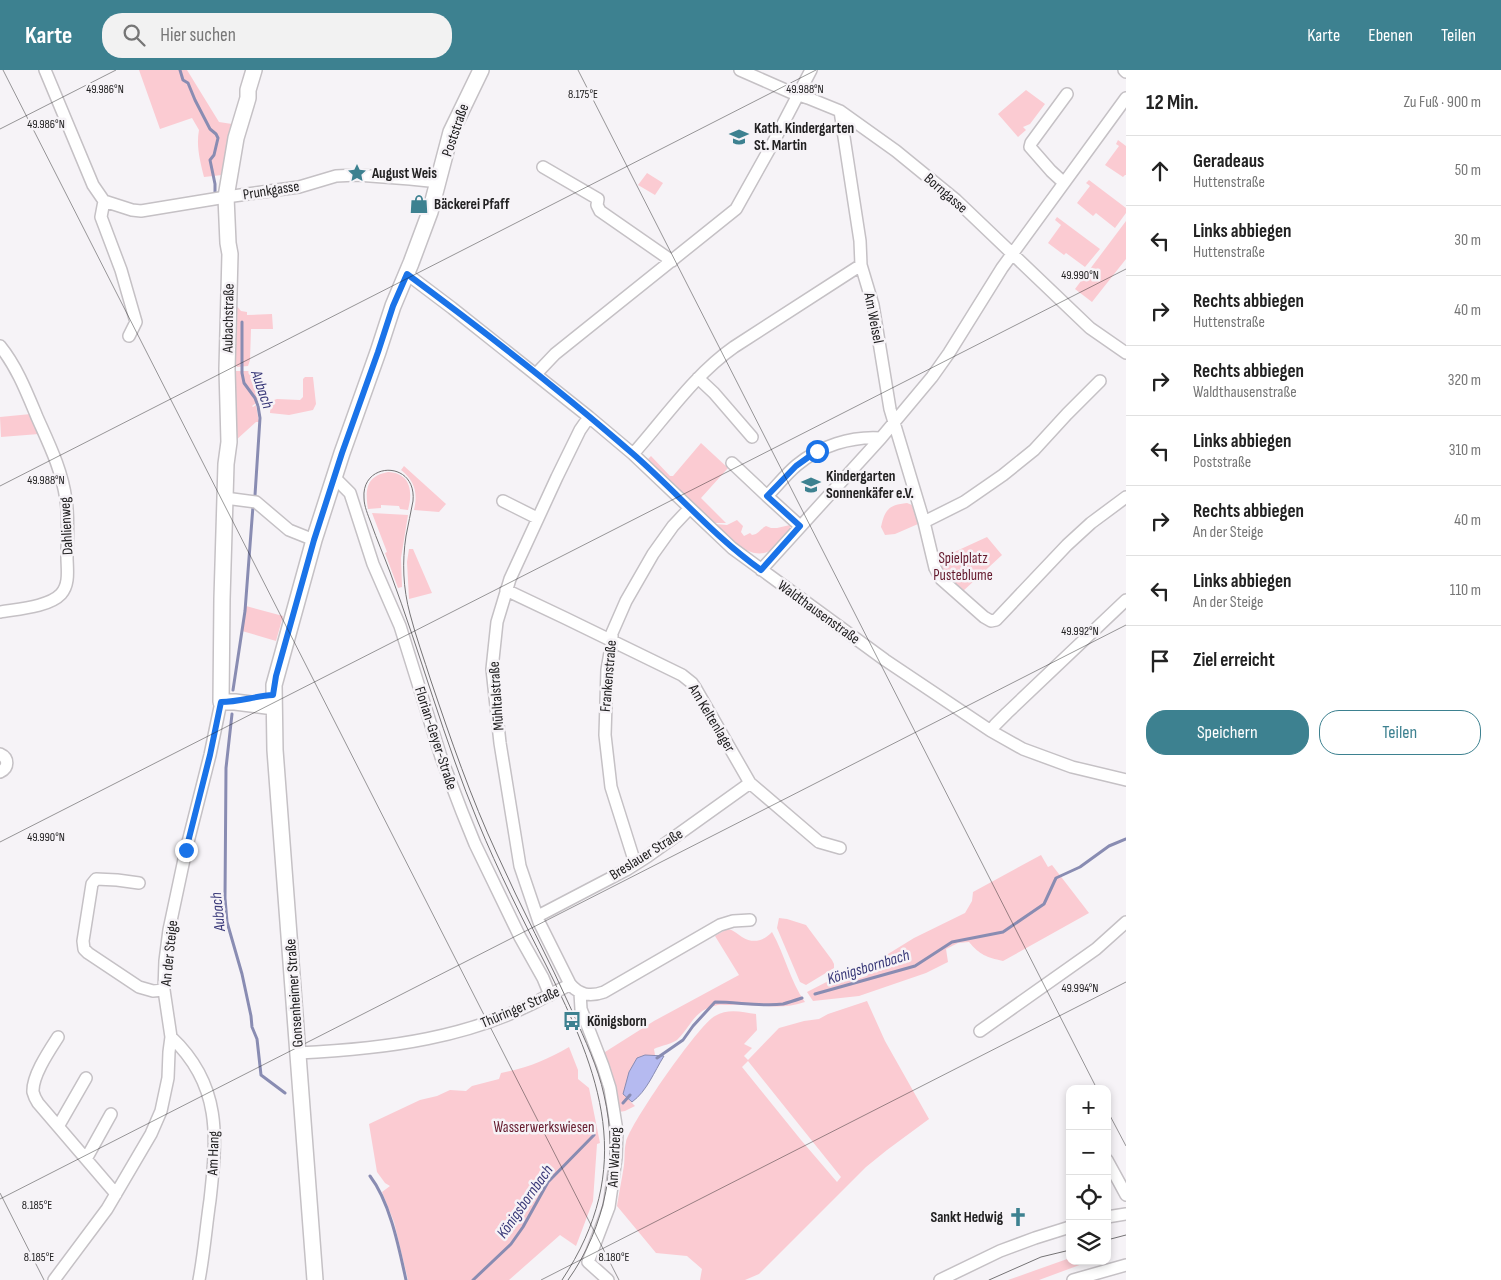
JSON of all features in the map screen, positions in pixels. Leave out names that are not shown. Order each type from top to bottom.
[{"type":"main road","name":"Aubachstraße","points":[[228,702],[222,599],[226,464],[229,442],[227,369],[230,254],[226,196],[236,138],[254,70]]},
{"type":"main road","name":"Poststraße","points":[[274,701],[276,676],[314,540],[393,306],[427,220],[439,182],[451,132],[481,70]]},
{"type":"main road","points":[[228,702],[274,701]]},
{"type":"main road","name":"Gonsenheimer Straße","points":[[274,701],[274,736],[316,1280]]},
{"type":"street","points":[[45,70],[93,186],[104,201],[101,218],[121,270],[136,322],[129,336]]},
{"type":"street","name":"Borngasse","points":[[740,70],[840,111],[927,175],[956,200],[1090,328],[1126,353]]},
{"type":"street","points":[[536,374],[555,354],[731,213],[740,203],[811,70]]},
{"type":"street","points":[[1064,182],[1051,171],[1030,146],[1067,94]]},
{"type":"street","points":[[761,570],[881,438],[932,377],[1012,254],[1126,98]]},
{"type":"street","name":"Am Weisel","points":[[840,111],[860,241],[861,265],[873,305],[890,409],[938,575],[988,620],[998,619],[1067,545],[1091,523],[1126,496]]},
{"type":"street","points":[[543,167],[598,199],[600,211],[672,261]]},
{"type":"street","name":"Prunkgasse","points":[[104,201],[141,211],[226,196],[299,187],[336,176],[357,175],[439,182]]},
{"type":"street","points":[[634,454],[698,378],[715,361],[861,265]]},
{"type":"street","name":"Waldthausenstraße","points":[[407,274],[589,416],[634,454],[732,548],[885,660],[991,732],[1023,749],[1072,767],[1126,780]]},
{"type":"street","name":"Dahlienweg","points":[[0,346],[24,387],[57,464],[66,500],[68,519],[67,578],[62,593],[47,602],[0,612]]},
{"type":"street","points":[[698,378],[714,393],[752,437]]},
{"type":"street","points":[[924,522],[964,502],[1003,475],[1034,450],[1100,381]]},
{"type":"street","name":"Mühltalstraße","points":[[570,984],[548,942],[520,866],[500,743],[493,678],[493,650],[496,622],[510,578],[537,518],[580,430],[589,416]]},
{"type":"street","points":[[767,496],[796,466],[817,451],[844,442],[881,438]]},
{"type":"street","points":[[732,463],[800,526]]},
{"type":"street","name":"Florian-Geyer-Straße","points":[[335,478],[350,493],[374,564],[400,626],[441,757],[462,812],[483,861],[550,995]]},
{"type":"street","points":[[226,498],[256,502],[289,530],[314,540]]},
{"type":"street","points":[[503,501],[537,518]]},
{"type":"street","name":"Frankenstraße","points":[[635,863],[611,787],[605,735],[606,670],[612,632],[640,574],[662,540],[690,509]]},
{"type":"street","name":"Am Keltenlager","points":[[506,590],[682,676],[692,684],[750,784],[819,842],[840,848]]},
{"type":"street","points":[[991,732],[995,725],[1126,600]]},
{"type":"street","name":"An der Steige","points":[[54,1280],[108,1209],[151,1134],[161,1111],[168,1078],[169,1052],[172,1037],[164,990],[165,961],[176,891],[210,755],[228,702]]},
{"type":"street","points":[[0,754],[5,757],[7,763],[5,769],[0,772]]},
{"type":"street","name":"Breslauer Straße","points":[[538,916],[635,863],[750,784]]},
{"type":"street","points":[[138,883],[96,879],[92,884],[83,941],[84,948],[88,954],[139,987],[153,991],[164,990]]},
{"type":"street","name":"Thüringer Straße","points":[[298,1053],[370,1048],[426,1040],[459,1032],[537,1003],[570,984],[580,993],[594,995],[604,992],[720,925],[733,921],[750,920]]},
{"type":"street","points":[[980,1031],[1096,949],[1126,922]]},
{"type":"street","name":"Am Warberg","points":[[580,993],[581,1009],[610,1088],[617,1131],[616,1158],[609,1208],[588,1262],[608,1280]]},
{"type":"street","points":[[58,1037],[43,1061],[36,1077],[33,1090],[35,1098],[116,1194]]},
{"type":"street","name":"Am Hang","points":[[172,1037],[184,1049],[198,1071],[212,1106],[214,1162],[199,1280]]},
{"type":"street","points":[[59,1126],[86,1078]]},
{"type":"street","points":[[86,1159],[112,1114]]},
{"type":"street","points":[[1111,1167],[1126,1195]]},
{"type":"street","points":[[1111,1216],[1126,1214]]},
{"type":"street","points":[[940,1280],[1000,1251],[1066,1228]]},
{"type":"street","points":[[1073,1280],[1126,1264]]},
{"type":"green space","points":[[139,70],[187,70],[219,122],[232,124],[222,175],[204,177],[198,148],[199,130],[192,118],[160,129]]},
{"type":"green space","points":[[1026,90],[1045,104],[1030,124],[1023,127],[1026,130],[1018,137],[998,114]]},
{"type":"green space","points":[[1118,140],[1126,146],[1126,175],[1123,177],[1105,165],[1119,146],[1116,144]]},
{"type":"green space","points":[[647,173],[663,183],[655,195],[638,185]]},
{"type":"green space","points":[[1089,180],[1126,208],[1126,213],[1115,228],[1096,213],[1093,216],[1077,203],[1090,186],[1086,183]]},
{"type":"green space","points":[[1057,217],[1100,249],[1085,267],[1048,243],[1061,225],[1055,220]]},
{"type":"green space","points":[[1126,221],[1126,259],[1092,302],[1075,289]]},
{"type":"green space","points":[[235,304],[241,311],[247,312],[247,315],[272,314],[273,329],[251,329],[250,360],[248,366],[237,367],[235,363]]},
{"type":"green space","points":[[236,371],[261,371],[261,396],[264,398],[252,406],[256,405],[259,422],[256,422],[235,441]]},
{"type":"green space","points":[[305,377],[313,377],[316,404],[313,410],[289,415],[270,413],[271,401],[277,399],[300,400],[303,397],[303,379]]},
{"type":"green space","points":[[31,414],[39,434],[1,437],[0,417]]},
{"type":"green space","points":[[701,443],[728,468],[701,498],[726,523],[713,523],[648,459],[651,456],[670,476],[673,476]]},
{"type":"green space","points":[[404,466],[446,504],[439,512],[414,510],[416,498],[414,488],[410,478],[401,470]]},
{"type":"green space","points":[[388,472],[396,473],[406,480],[410,490],[408,510],[400,509],[399,506],[381,505],[381,508],[368,509],[367,490],[371,480]]},
{"type":"green space","points":[[907,503],[912,505],[918,524],[895,534],[885,535],[881,527],[886,512],[896,505]]},
{"type":"green space","points":[[372,513],[408,515],[401,558],[402,587],[398,588]]},
{"type":"green space","points":[[737,520],[743,526],[741,532],[744,536],[750,533],[752,535],[756,534],[766,526],[777,528],[791,526],[787,534],[777,545],[761,554],[744,549],[715,524],[727,525]]},
{"type":"green space","name":"Spielplatz Pusteblume","points":[[987,537],[1002,555],[962,592],[945,574],[939,559]]},
{"type":"green space","points":[[409,549],[413,549],[432,593],[409,599],[407,562]]},
{"type":"green space","points":[[246,606],[283,616],[276,641],[242,631]]},
{"type":"green space","points":[[1041,855],[1048,867],[1052,865],[1089,913],[1003,961],[984,955],[969,942],[958,943],[946,949],[948,962],[926,973],[859,996],[813,1001],[807,992],[842,974],[843,978],[854,980],[867,976],[875,962],[914,938],[965,913],[972,901],[973,892]]},
{"type":"green space","points":[[779,918],[806,925],[832,960],[834,968],[806,985],[800,982],[777,928]]},
{"type":"green space","points":[[727,929],[754,941],[765,938],[772,932],[795,985],[805,1002],[786,1006],[716,1005],[707,1008],[693,1019],[676,1040],[654,1049],[655,1055],[645,1055],[623,1094],[635,1106],[619,1112],[604,1060],[605,1052],[654,1021],[739,975],[715,936]]},
{"type":"green space","points":[[867,1001],[885,1041],[929,1119],[866,1167],[759,1274],[745,1280],[700,1280],[702,1269],[687,1256],[656,1253],[617,1206],[624,1165],[625,1145],[630,1132],[652,1096],[681,1055],[715,1016],[730,1011],[756,1014],[757,1030],[744,1044],[752,1048],[744,1056],[748,1060],[779,1028],[819,1019],[828,1014]],"holes":[[[748,1061],[841,1177],[837,1182],[742,1067]]]},
{"type":"green space","name":"Wasserwerkswiesen","points":[[569,1047],[578,1070],[578,1079],[589,1088],[600,1143],[597,1144],[593,1201],[576,1246],[560,1235],[509,1280],[408,1280],[394,1222],[382,1192],[390,1186],[385,1183],[377,1172],[369,1124],[420,1100],[437,1096],[450,1090],[466,1091],[472,1086],[499,1079],[501,1073],[536,1063]]},
{"type":"green space","points":[[1066,1259],[1066,1265],[1080,1265],[1039,1280],[1008,1280]]},
{"type":"water","points":[[645,1055],[664,1056],[646,1087],[632,1102],[623,1094],[629,1072],[637,1058]]},
{"type":"waterway","name":"Aubach","points":[[180,70],[183,80],[188,83],[210,129],[218,138],[214,155],[210,160],[215,192]]},
{"type":"waterway","name":"Aubach","points":[[242,322],[242,373],[244,383],[255,398],[260,418],[255,495]]},
{"type":"waterway","name":"Aubach","points":[[233,690],[245,611],[253,506]]},
{"type":"waterway","name":"Aubach","points":[[232,714],[226,768],[225,898],[227,922],[242,974],[252,1027],[257,1039],[261,1075],[285,1093]]},
{"type":"waterway","name":"Königsbornbach","points":[[815,994],[915,966],[952,942],[1003,932],[1044,904],[1056,878],[1080,867],[1109,846],[1126,839]]},
{"type":"waterway","name":"Königsbornbach","points":[[657,1058],[683,1040],[715,1002],[775,1005],[802,998]]},
{"type":"waterway","name":"Königsbornbach","points":[[623,1103],[630,1095]]},
{"type":"waterway","name":"Königsbornbach","points":[[473,1280],[511,1244],[523,1227],[548,1182],[594,1135]]},
{"type":"waterway","name":"Aubach","points":[[370,1176],[388,1212],[397,1240],[406,1280]]},
{"type":"tram line","points":[[562,1280],[585,1239],[599,1199],[604,1160],[603,1121],[595,1083],[566,1005],[494,858],[454,760],[401,603],[365,507],[365,486],[371,477],[379,472],[389,470],[398,472],[407,478],[412,488],[413,501],[405,546],[404,575],[406,594],[417,640],[479,812],[506,874],[582,1033],[595,1064],[604,1095],[610,1143],[606,1191],[592,1238],[568,1280]]},
{"type":"tram line","points":[[1111,1239],[1126,1235]]},
{"type":"tram line","points":[[989,1280],[1041,1257],[1066,1251]]},
{"type":"place","name":"Kath. Kindergarten St. Martin","points":[[739,137]]},
{"type":"place","name":"August Weis","points":[[357,173]]},
{"type":"place","name":"Bäckerei Pfaff","points":[[419,204]]},
{"type":"place","name":"Kindergarten Sonnenkäfer e.V.","points":[[811,485]]},
{"type":"place","name":"Königsborn","points":[[572,1021]]},
{"type":"place","name":"Sankt Hedwig","points":[[1018,1217]]},
{"type":"route","points":[[186,850],[221,702],[235,702],[273,695],[276,676],[314,540],[393,306],[407,274],[589,416],[634,454],[709,528],[761,570],[800,526],[767,496],[796,466],[817,451]]}]
